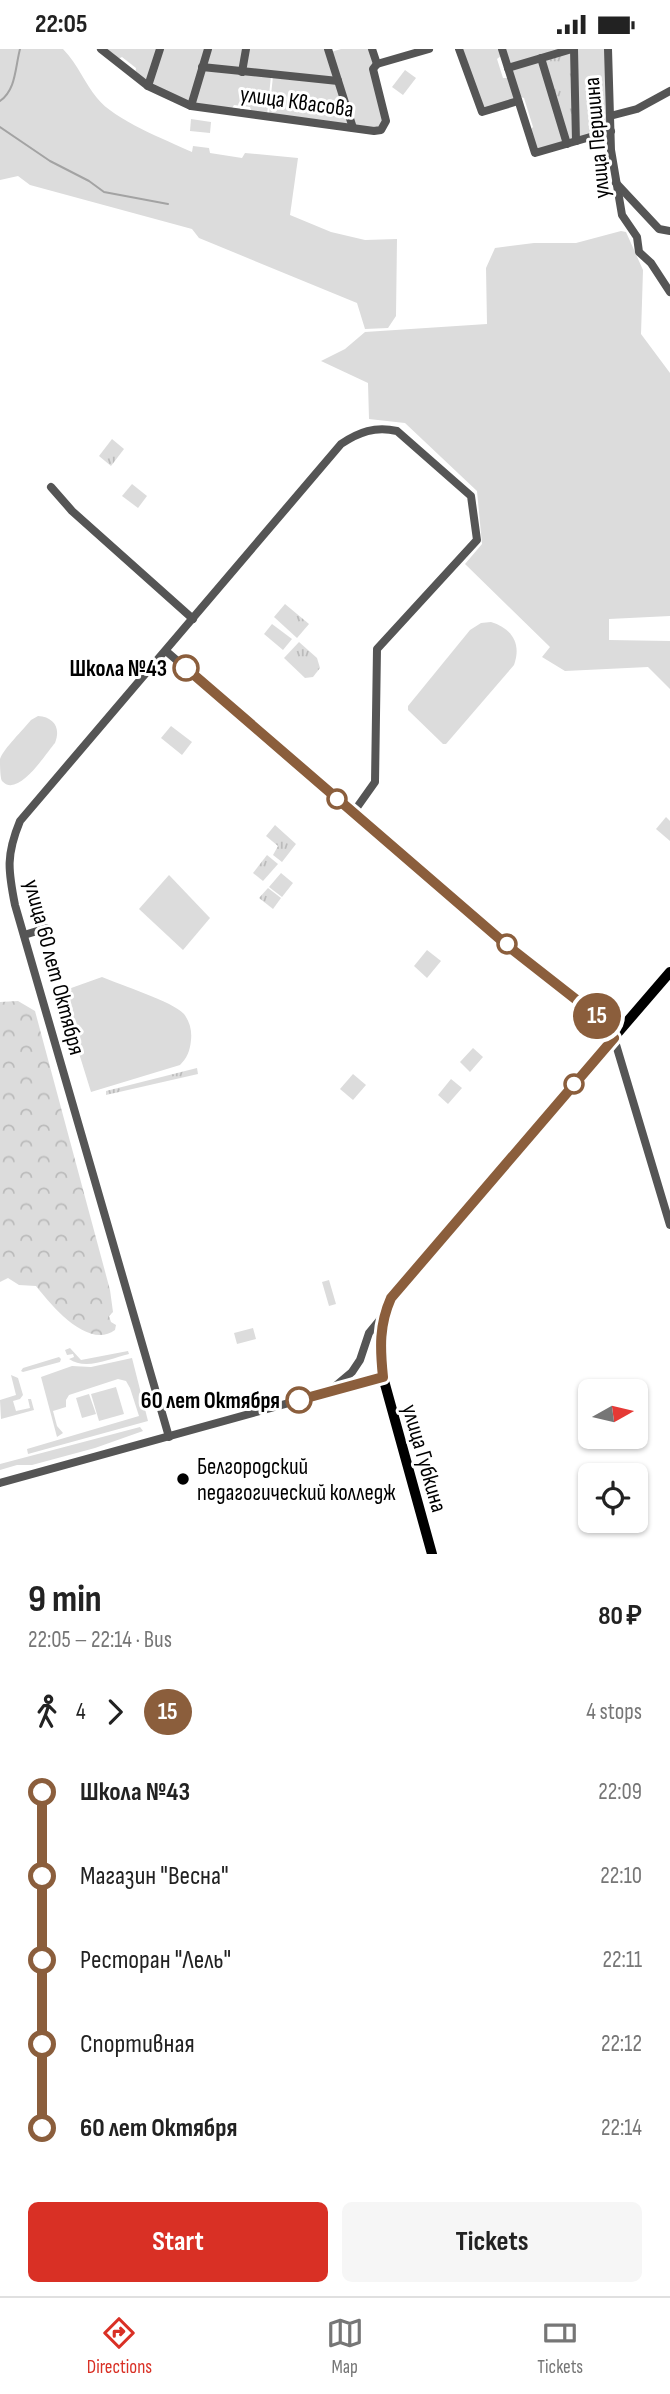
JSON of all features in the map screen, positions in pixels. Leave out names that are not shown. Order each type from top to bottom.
[{"type":"main road","name":"улица Губкина","points":[[432,1554],[383,1377],[380,1351],[383,1316],[399,1287],[670,972]]},
{"type":"street","name":"улица Квасова","points":[[101,49],[148,86],[191,106],[353,128],[381,129],[387,121],[373,69],[377,64]]},
{"type":"street","points":[[148,86],[160,49]]},
{"type":"street","points":[[191,106],[208,49]]},
{"type":"street","points":[[242,72],[247,49]]},
{"type":"street","points":[[372,49],[377,64],[429,49]]},
{"type":"street","points":[[388,49],[391,59]]},
{"type":"street","points":[[459,49],[482,112],[518,101]]},
{"type":"street","points":[[502,49],[535,153],[611,131]]},
{"type":"street","points":[[508,68],[573,49],[571,142]]},
{"type":"street","name":"улица Першина","points":[[608,49],[611,131],[622,215],[637,237],[639,251],[658,272],[670,292]]},
{"type":"street","points":[[331,50],[353,128]]},
{"type":"street","points":[[541,58],[571,142]]},
{"type":"street","points":[[202,67],[338,81]]},
{"type":"street","points":[[610,116],[637,109],[670,91]]},
{"type":"street","points":[[616,183],[659,229],[670,231]]},
{"type":"street","name":"улица 60 лет Октября","points":[[169,1437],[24,935],[9,873],[10,845],[20,821],[341,444],[357,433],[375,429],[397,431],[471,496],[477,540],[377,649],[375,782],[353,813]]},
{"type":"street","points":[[51,487],[72,511],[193,619]]},
{"type":"street","points":[[166,651],[509,947],[592,1012],[614,1038],[670,1225]]},
{"type":"street","points":[[24,935],[47,928]]},
{"type":"street","points":[[325,1393],[352,1372],[369,1333],[383,1316]]},
{"type":"street","points":[[0,1483],[383,1377]]},
{"type":"green space","points":[[0,49],[63,49],[92,92],[115,114],[192,152],[193,146],[209,148],[210,153],[242,158],[245,153],[298,158],[290,215],[331,232],[365,240],[397,239],[396,316],[388,328],[365,329],[357,303],[199,238],[192,229],[30,185],[18,176],[0,180]]},
{"type":"green space","points":[[103,49],[158,49],[148,85],[135,76],[136,68],[122,57],[116,60]]},
{"type":"green space","points":[[162,49],[207,49],[189,104],[150,85]]},
{"type":"green space","points":[[209,49],[245,49],[241,71],[203,66]]},
{"type":"green space","points":[[248,49],[327,49],[336,79],[243,71]]},
{"type":"green space","points":[[341,49],[371,49],[384,114],[380,129],[353,126],[331,52]]},
{"type":"green space","points":[[461,49],[500,49],[502,55],[497,59],[503,78],[509,78],[516,100],[484,110]]},
{"type":"green space","points":[[504,49],[566,49],[509,66]]},
{"type":"green space","points":[[577,49],[606,49],[609,130],[577,139]]},
{"type":"green space","points":[[572,51],[574,140],[569,142],[544,60]]},
{"type":"green space","points":[[540,59],[565,143],[536,151],[529,131],[533,127],[524,98],[518,96],[510,68]]},
{"type":"green space","points":[[203,68],[271,76],[267,115],[252,113],[250,107],[234,105],[231,110],[193,105]]},
{"type":"green space","points":[[405,70],[416,78],[403,95],[392,87]]},
{"type":"green space","points":[[273,76],[337,82],[350,126],[269,115]]},
{"type":"green space","points":[[191,119],[211,122],[210,133],[190,131]]},
{"type":"green space","points":[[626,232],[643,270],[641,334],[670,373],[670,616],[609,619],[609,640],[670,641],[670,689],[648,667],[565,671],[542,657],[550,647],[465,564],[482,544],[477,491],[405,423],[369,419],[368,383],[321,361],[345,349],[365,332],[487,324],[486,268],[495,248],[534,243],[576,243]]},
{"type":"green space","points":[[112,439],[124,449],[111,466],[99,456]]},
{"type":"green space","points":[[132,484],[147,496],[138,508],[122,496]]},
{"type":"green space","points":[[285,604],[309,624],[297,638],[274,617]]},
{"type":"green space","points":[[491,622],[504,628],[513,637],[517,650],[514,665],[446,744],[443,744],[408,710],[408,706],[470,630],[481,623]]},
{"type":"green space","points":[[272,624],[292,639],[283,650],[264,634]]},
{"type":"green space","points":[[299,642],[317,658],[320,668],[313,677],[305,678],[284,658]]},
{"type":"green space","points":[[38,716],[55,724],[55,743],[31,773],[16,784],[9,785],[1,779],[0,759],[14,739]]},
{"type":"green space","points":[[171,726],[192,742],[182,755],[161,738]]},
{"type":"green space","points":[[666,817],[670,821],[670,841],[656,829]]},
{"type":"green space","points":[[275,825],[296,844],[282,862],[273,855],[278,846],[266,836]]},
{"type":"green space","points":[[267,855],[278,864],[263,881],[253,873]]},
{"type":"green space","points":[[281,873],[293,883],[282,897],[269,887]]},
{"type":"green space","points":[[169,875],[210,918],[183,950],[139,909]]},
{"type":"green space","points":[[268,888],[281,898],[273,909],[259,898]]},
{"type":"green space","points":[[427,950],[441,961],[427,978],[414,966]]},
{"type":"green space","points":[[102,977],[158,999],[184,1014],[190,1027],[191,1040],[188,1054],[180,1065],[91,1092],[60,992]]},
{"type":"green space","points":[[18,1001],[35,1011],[110,1290],[113,1312],[109,1316],[111,1322],[116,1325],[115,1330],[104,1335],[82,1330],[71,1323],[36,1286],[19,1285],[8,1278],[0,1282],[0,1002]]},
{"type":"green space","points":[[473,1048],[483,1057],[470,1072],[460,1062]]},
{"type":"green space","points":[[197,1068],[198,1074],[106,1095],[106,1091]]},
{"type":"green space","points":[[353,1074],[366,1085],[353,1100],[340,1089]]},
{"type":"green space","points":[[451,1079],[462,1088],[448,1104],[438,1095]]},
{"type":"green space","points":[[329,1280],[336,1304],[329,1306],[322,1282]]},
{"type":"green space","points":[[253,1328],[256,1339],[237,1344],[234,1333]]},
{"type":"green space","points":[[70,1348],[81,1360],[128,1351],[129,1354],[99,1363],[83,1364],[69,1359],[74,1357],[73,1354],[67,1355],[65,1350]]},
{"type":"green space","points":[[59,1357],[60,1362],[21,1371],[23,1368]]},
{"type":"green space","points":[[132,1358],[148,1421],[28,1454],[27,1449],[139,1416],[130,1388],[126,1381],[118,1379],[69,1395],[66,1407],[53,1411],[57,1426],[63,1433],[57,1437],[41,1377],[72,1366],[91,1367]]},
{"type":"green space","points":[[11,1375],[18,1378],[23,1395],[13,1401],[16,1411],[30,1408],[28,1399],[31,1399],[34,1410],[1,1419],[0,1400],[16,1395]]},
{"type":"green space","points":[[116,1387],[124,1414],[99,1421],[91,1394]]},
{"type":"green space","points":[[89,1394],[96,1414],[82,1418],[76,1398]]},
{"type":"green space","points":[[140,1427],[143,1431],[95,1448],[32,1465],[17,1465],[0,1470],[0,1464]]},
{"type":"waterway","points":[[0,101],[12,85],[20,49]]},
{"type":"waterway","points":[[0,127],[50,161],[104,192],[168,204]]},
{"type":"bus line","name":"15","points":[[186,668],[509,947],[601,1019],[614,1038],[391,1298],[380,1330],[383,1377],[299,1400]]},
{"type":"place","name":"Школа №43","points":[[186,668]]},
{"type":"place","name":"60 лет Октября","points":[[299,1400]]},
{"type":"place","name":"Белгородский педагогический колледж","points":[[183,1479]]}]
